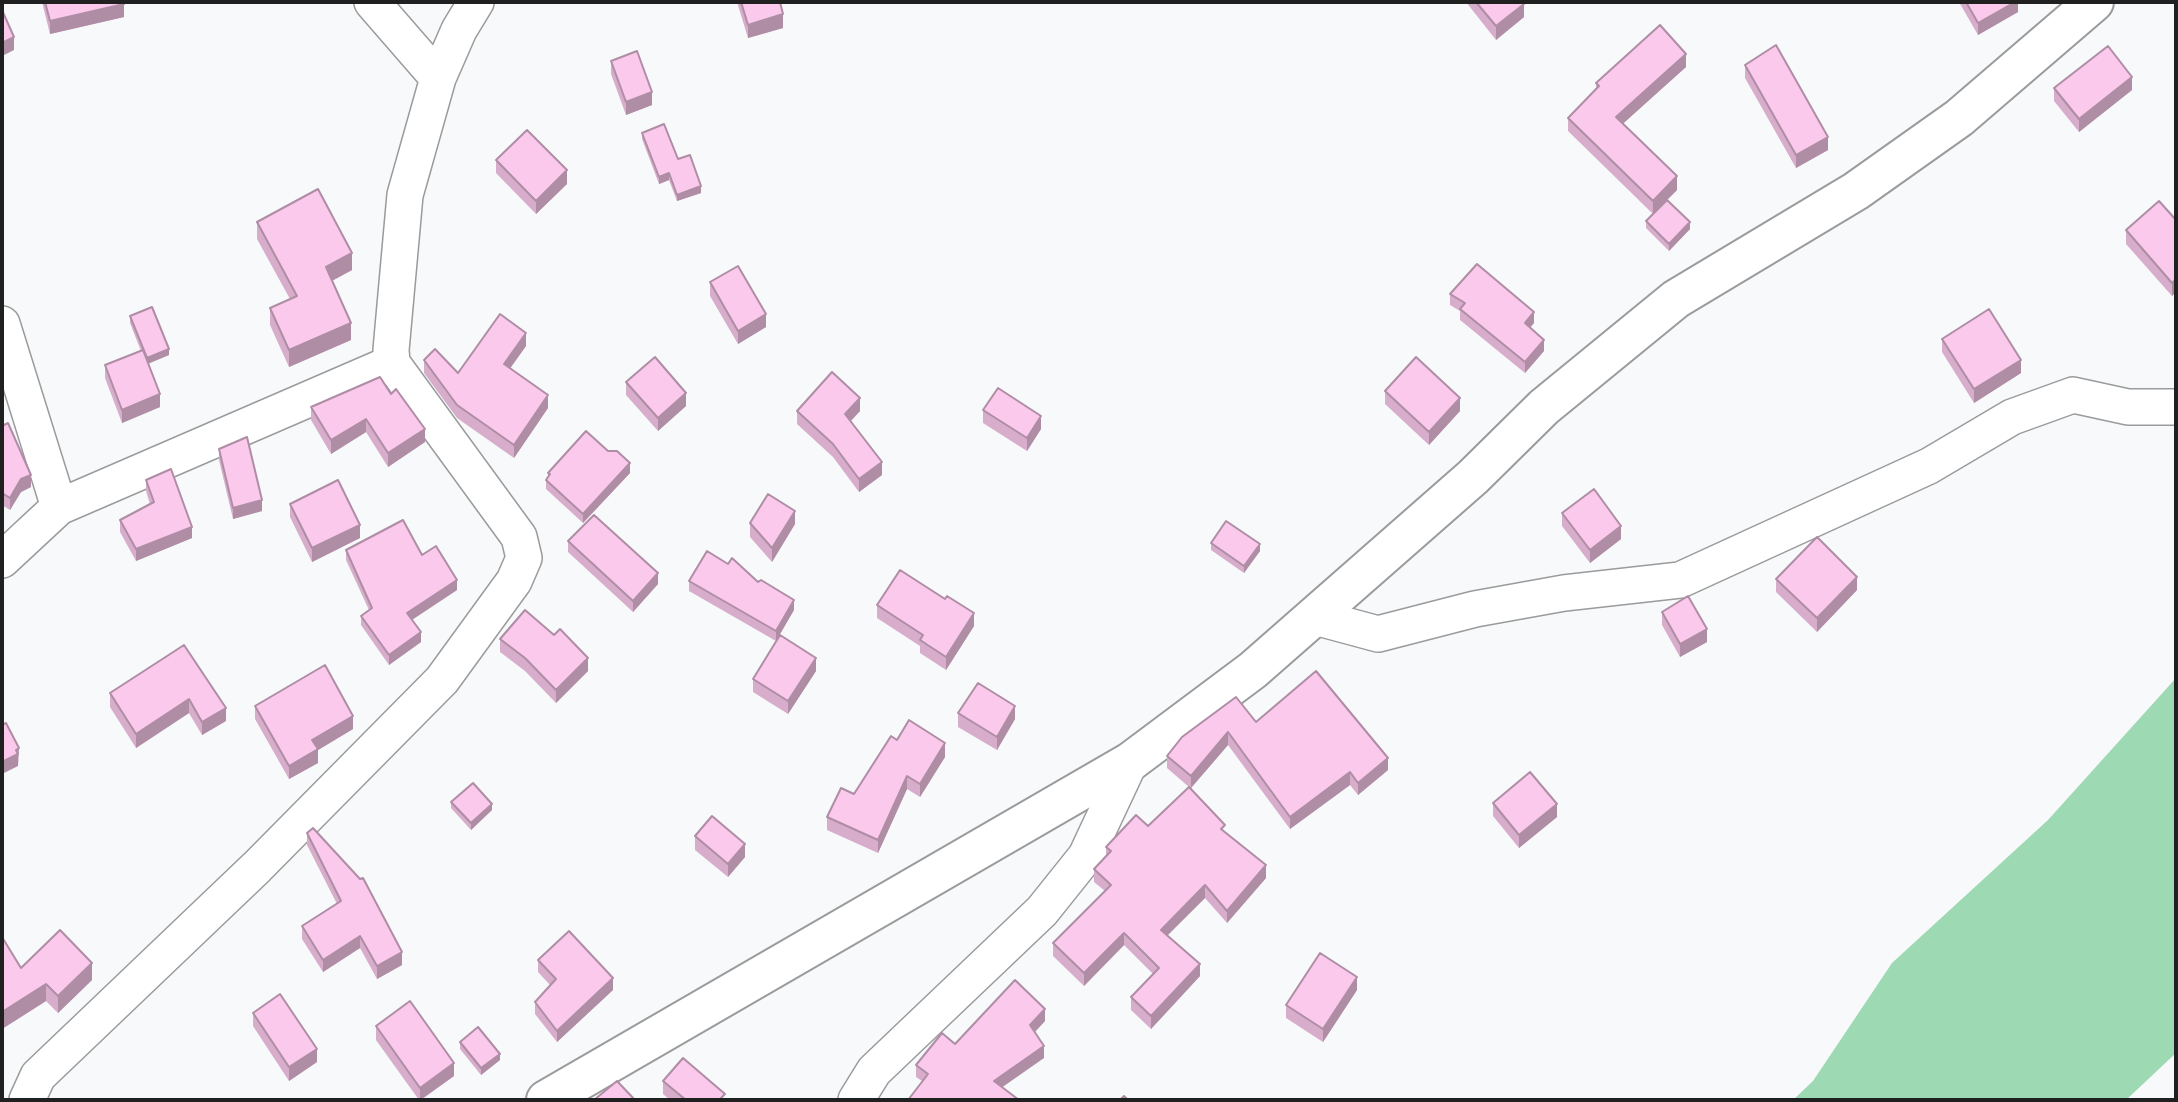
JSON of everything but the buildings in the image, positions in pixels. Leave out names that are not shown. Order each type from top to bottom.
[{"type":"main road","points":[[546,1100],[1130,762],[1242,679],[1474,477],[1544,407],[1676,299],[1856,191],[1959,118],[2094,2]]},
{"type":"street","points":[[372,2],[438,78]]},
{"type":"street","points":[[27,1100],[38,1076],[257,867],[442,680],[514,581],[524,558],[519,537],[392,363],[405,195],[438,78],[459,30],[476,2]]},
{"type":"street","points":[[2,324],[59,508]]},
{"type":"street","points":[[2,560],[59,508],[392,363]]},
{"type":"street","points":[[1315,617],[1378,634],[1475,609],[1564,593],[1679,580],[1928,466],[2012,417],[2073,395],[2128,407],[2176,407]]},
{"type":"street","points":[[856,1100],[874,1071],[1042,911],[1086,856],[1130,762]]},
{"type":"street","points":[[2,1083],[13,1100]]},
{"type":"green space","points":[[2176,678],[2176,1053],[2126,1100],[1793,1100],[1813,1081],[1892,963],[2048,820]]}]
